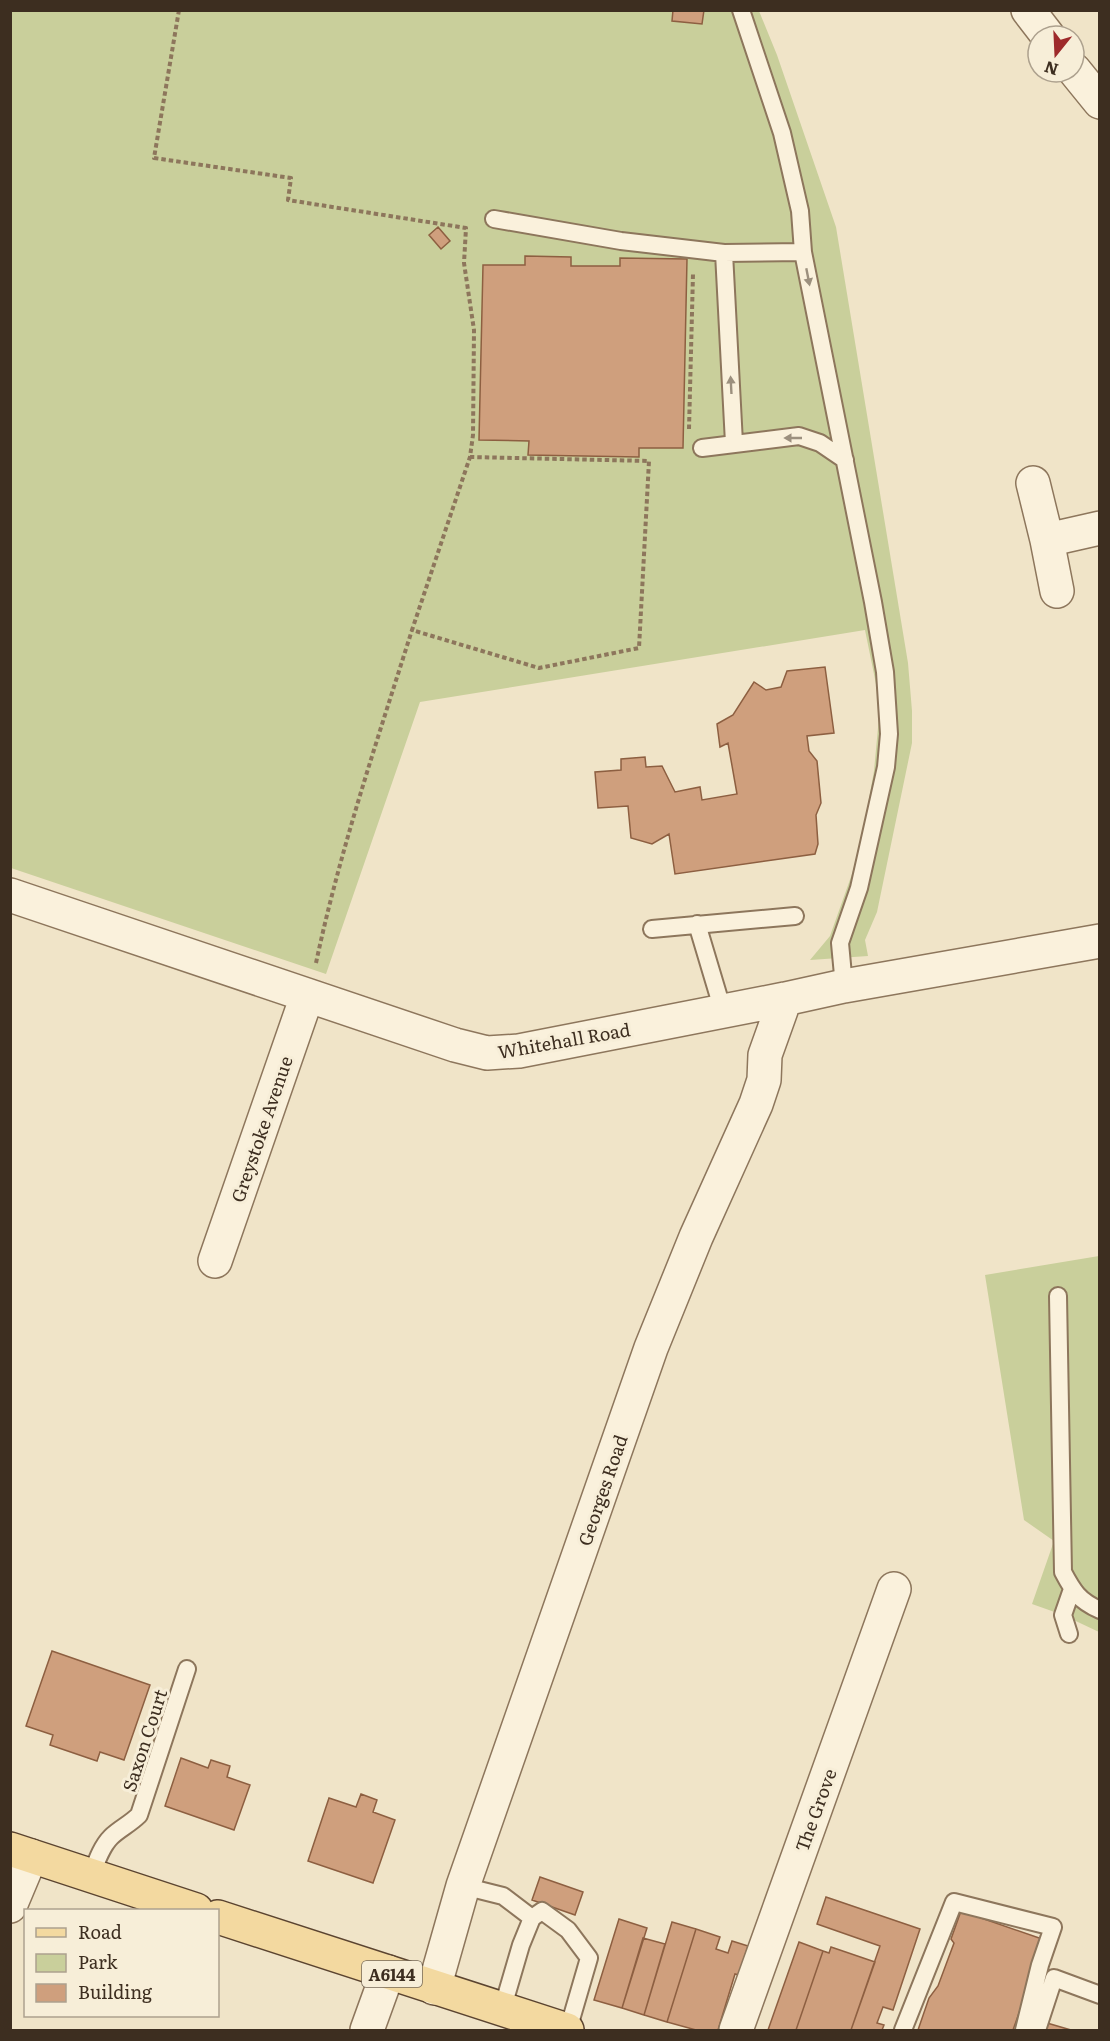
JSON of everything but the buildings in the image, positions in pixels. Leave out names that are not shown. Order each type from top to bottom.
[{"type":"main road","points":[[21,1853],[190,1909]]},
{"type":"main road","name":"A6144","points":[[219,1917],[567,2031]]},
{"type":"street","points":[[1028,10],[1039,24]]},
{"type":"street","points":[[1033,483],[1057,591]]},
{"type":"street","points":[[1047,540],[1100,528]]},
{"type":"street","name":"Whitehall Road","points":[[10,895],[455,1045],[488,1053],[519,1051],[844,986],[1100,941]]},
{"type":"street","name":"Greystoke Avenue","points":[[214,1261],[307,996]]},
{"type":"street","name":"Georges Road","points":[[434,1988],[463,1886],[651,1348],[696,1237],[756,1104],[764,1080],[765,1055],[785,999]]},
{"type":"street","name":"The Grove","points":[[736,2031],[894,1589]]},
{"type":"street","points":[[10,1906],[21,1853]]},
{"type":"street","points":[[367,2031],[387,1972]]},
{"type":"lane","points":[[741,10],[782,133],[800,211],[803,252],[885,672],[889,734],[886,766],[859,888],[840,943],[844,986]]},
{"type":"lane","points":[[494,219],[621,241],[693,250],[724,253],[803,252]]},
{"type":"lane","points":[[724,253],[734,443]]},
{"type":"lane","points":[[702,448],[799,436],[820,443],[845,460]]},
{"type":"lane","points":[[652,929],[795,916]]},
{"type":"lane","points":[[697,924],[723,1011]]},
{"type":"lane","points":[[1058,1296],[1063,1572],[1072,1589],[1085,1603],[1100,1610]]},
{"type":"lane","points":[[1070,1634],[1063,1615],[1072,1589]]},
{"type":"lane","name":"Saxon Court","points":[[91,1876],[101,1852],[112,1836],[128,1826],[139,1815],[187,1670]]},
{"type":"lane","points":[[463,1886],[504,1896],[532,1918]]},
{"type":"lane","points":[[903,2031],[954,1902],[1053,1927],[1040,1965],[1024,2031]]},
{"type":"lane","points":[[502,2010],[521,1945],[532,1918],[542,1911],[568,1930],[588,1958],[567,2031]]},
{"type":"lane","points":[[1037,2031],[1054,1978],[1100,1995]]},
{"type":"path","points":[[179,10],[154,158],[291,178],[288,200],[466,228],[464,263],[474,330],[473,435],[470,457],[352,819],[329,900],[315,971],[307,996]]},
{"type":"path","points":[[693,250],[688,449],[702,448]]},
{"type":"path","points":[[412,630],[539,668],[639,648],[650,461],[470,457]]},
{"type":"green space","points":[[11,11],[759,11],[777,55],[836,227],[908,663],[912,743],[877,912],[865,940],[868,956],[810,960],[830,936],[852,874],[863,832],[874,771],[879,717],[877,689],[865,630],[420,702],[326,974],[11,868]]},
{"type":"green space","points":[[1099,1256],[1099,1632],[1063,1615],[1032,1604],[1054,1541],[1024,1520],[985,1275]]}]
